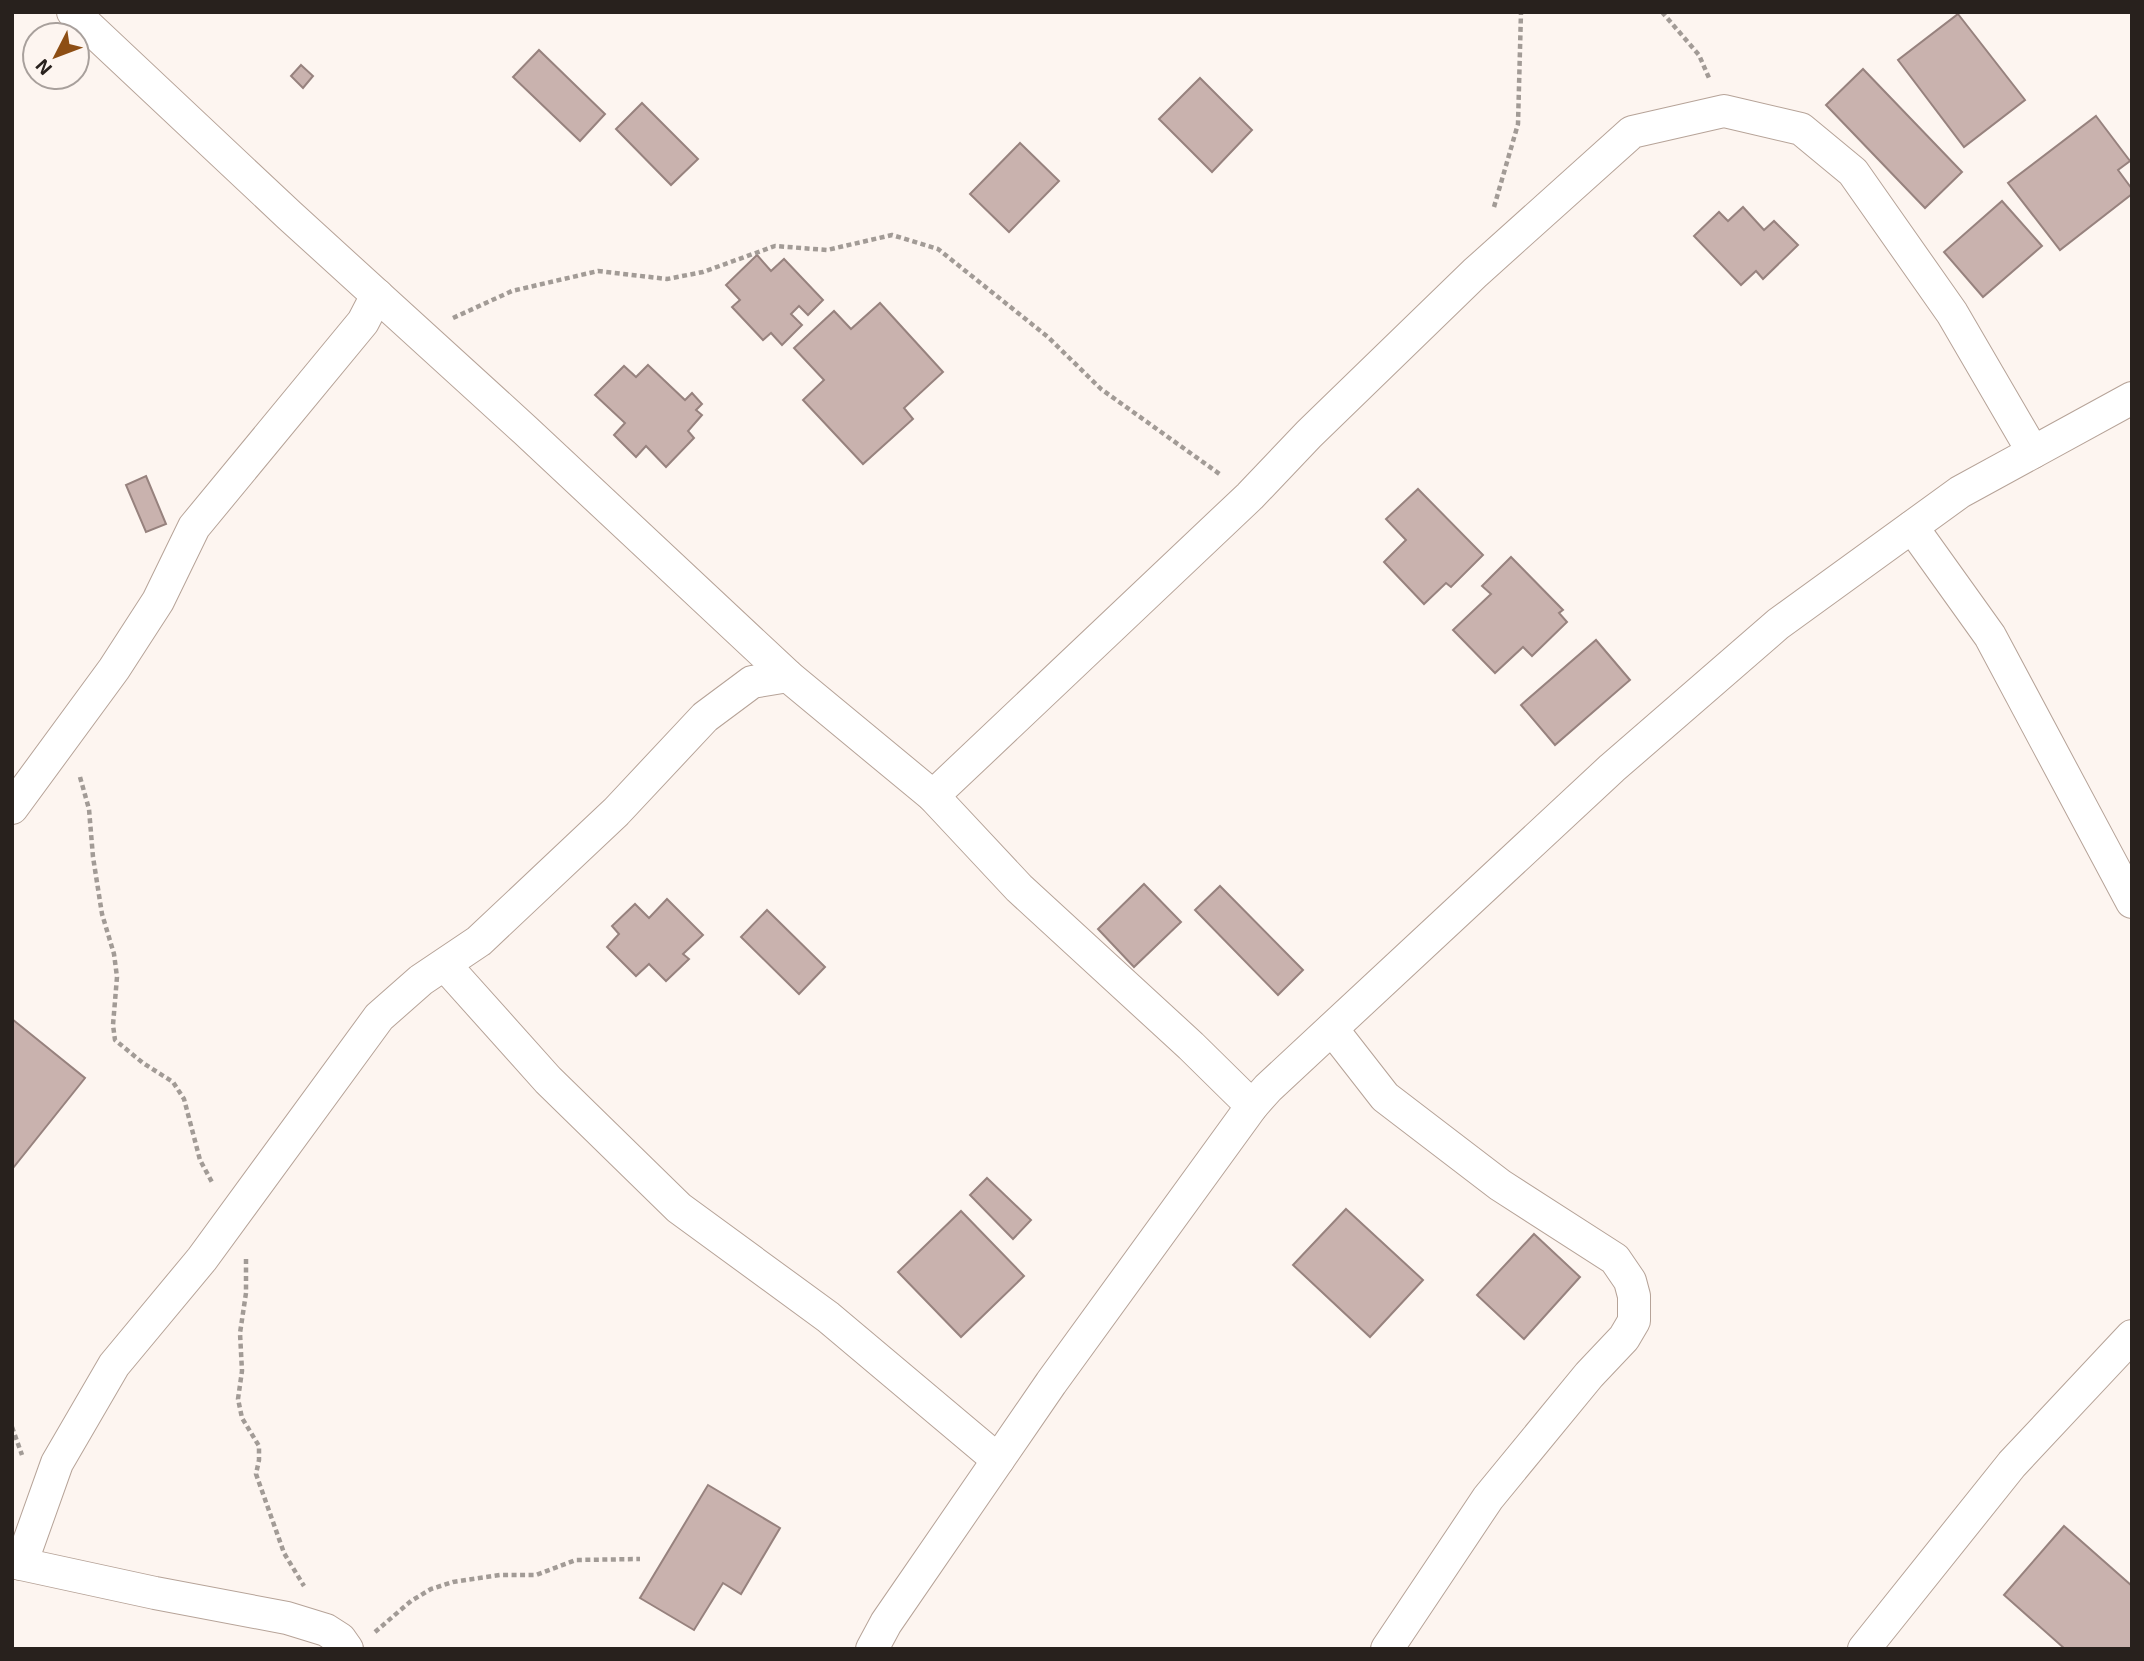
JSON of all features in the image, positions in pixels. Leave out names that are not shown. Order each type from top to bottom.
[{"type":"street","points":[[72,12],[788,676],[933,796],[1019,888],[1191,1046],[1252,1106]]},
{"type":"street","points":[[933,796],[1250,496],[1309,434],[1475,273],[1632,132],[1724,111],[1801,130],[1853,172],[1952,313],[2033,452]]},
{"type":"street","points":[[12,807],[114,669],[158,601],[194,527],[363,322],[377,295]]},
{"type":"street","points":[[872,1649],[886,1623],[1051,1383],[1252,1106],[1268,1088],[1612,768],[1778,624],[1961,492],[2132,398]]},
{"type":"street","points":[[1912,527],[1990,636],[2132,902]]},
{"type":"street","points":[[340,1642],[287,1618],[17,1563],[57,1463],[114,1365],[202,1259],[379,1017],[421,980],[479,942],[606,821],[705,717],[752,682],[788,676]]},
{"type":"street","points":[[445,965],[548,1080],[679,1208],[828,1317],[998,1460]]},
{"type":"street","points":[[1332,1029],[1385,1097],[1500,1185],[1615,1259],[1630,1280],[1634,1296],[1634,1321],[1624,1338],[1589,1375],[1488,1498],[1387,1649]]},
{"type":"street","points":[[1864,1649],[2012,1464],[2132,1336]]},
{"type":"path","points":[[1493,211],[1518,124],[1521,12]]},
{"type":"path","points":[[1662,12],[1699,55],[1724,111]]},
{"type":"path","points":[[421,336],[460,314],[512,291],[598,271],[667,279],[703,272],[775,246],[827,250],[892,235],[937,249],[1048,337],[1101,388],[1250,496]]},
{"type":"path","points":[[67,733],[89,809],[102,914],[114,954],[117,977],[113,1024],[115,1040],[143,1063],[173,1082],[184,1099],[200,1160],[233,1218],[247,1262],[240,1332],[242,1371],[238,1399],[242,1419],[259,1446],[260,1460],[256,1474],[284,1553],[340,1642],[369,1637],[411,1601],[431,1589],[453,1582],[500,1575],[536,1575],[576,1560],[640,1559]]},
{"type":"building","points":[[1958,14],[2025,100],[1964,147],[1898,60]]},
{"type":"building","points":[[539,50],[605,114],[580,141],[513,77]]},
{"type":"building","points":[[301,65],[313,76],[303,88],[291,76]]},
{"type":"building","points":[[1863,69],[1962,172],[1925,208],[1826,105]]},
{"type":"building","points":[[1200,78],[1252,130],[1212,172],[1159,119]]},
{"type":"building","points":[[642,103],[698,159],[671,185],[616,129]]},
{"type":"building","points":[[2096,116],[2130,161],[2118,170],[2132,189],[2132,194],[2060,250],[2008,183]]},
{"type":"building","points":[[1020,143],[1059,181],[1009,232],[970,194]]},
{"type":"building","points":[[2002,201],[2042,246],[1983,297],[1944,252]]},
{"type":"building","points":[[1743,207],[1764,230],[1774,221],[1798,245],[1763,279],[1756,271],[1741,285],[1694,236],[1719,212],[1728,221]]},
{"type":"building","points":[[757,255],[771,271],[784,259],[823,300],[808,315],[799,306],[791,314],[802,325],[782,345],[771,333],[763,340],[732,307],[740,300],[726,285]]},
{"type":"building","points":[[880,303],[943,372],[904,408],[913,419],[863,464],[803,400],[824,380],[794,348],[834,311],[851,329]]},
{"type":"building","points":[[648,365],[685,400],[692,393],[702,404],[696,410],[702,415],[688,431],[694,438],[666,467],[646,446],[636,457],[614,435],[625,423],[595,395],[624,366],[636,377]]},
{"type":"building","points":[[146,476],[166,524],[146,532],[126,485]]},
{"type":"building","points":[[1418,489],[1483,555],[1451,587],[1446,583],[1424,604],[1384,562],[1406,540],[1386,519]]},
{"type":"building","points":[[1511,557],[1563,610],[1559,613],[1567,622],[1532,656],[1523,647],[1495,673],[1453,630],[1491,594],[1482,586]]},
{"type":"building","points":[[1596,640],[1630,680],[1555,745],[1521,705]]},
{"type":"building","points":[[1144,884],[1181,922],[1134,967],[1098,929]]},
{"type":"building","points":[[1220,886],[1303,970],[1278,995],[1195,910]]},
{"type":"building","points":[[667,899],[703,935],[683,954],[689,959],[666,981],[649,964],[636,976],[607,947],[619,934],[612,926],[635,904],[649,918]]},
{"type":"building","points":[[767,910],[825,967],[799,994],[741,937]]},
{"type":"building","points":[[12,1019],[85,1078],[13,1168],[12,1167]]},
{"type":"building","points":[[987,1178],[1031,1220],[1013,1239],[970,1195]]},
{"type":"building","points":[[1346,1209],[1423,1280],[1370,1337],[1293,1265]]},
{"type":"building","points":[[961,1211],[1024,1276],[961,1337],[898,1272]]},
{"type":"building","points":[[1534,1234],[1580,1277],[1524,1339],[1477,1295]]},
{"type":"building","points":[[708,1485],[780,1528],[741,1594],[723,1583],[694,1630],[640,1598]]},
{"type":"building","points":[[2064,1526],[2132,1586],[2132,1649],[2065,1649],[2004,1595]]}]
